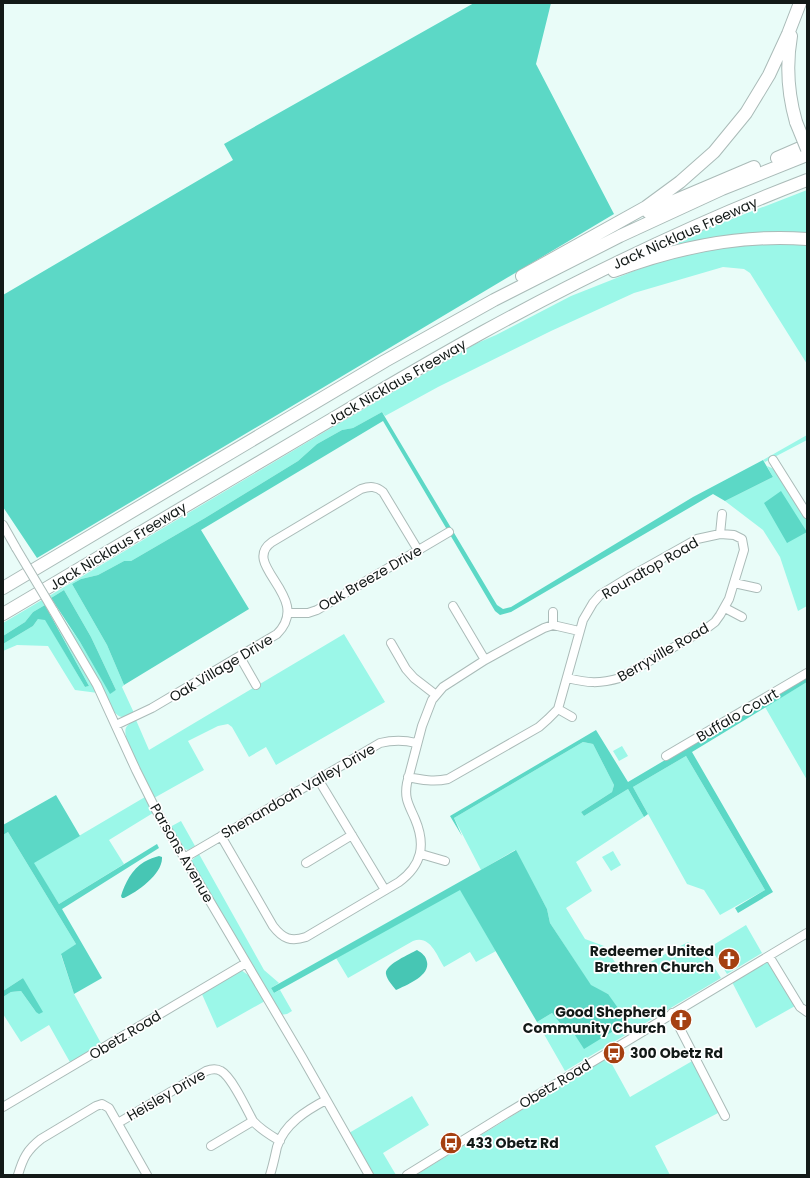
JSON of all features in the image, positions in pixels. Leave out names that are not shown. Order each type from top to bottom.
[{"type":"highway","points":[[385,361],[482,298],[646,206],[680,182],[714,152],[746,113],[769,75],[800,3]]},
{"type":"highway","points":[[793,21],[788,74],[790,96],[796,122],[807,149]]},
{"type":"highway","points":[[544,264],[627,221],[715,182],[807,145]]},
{"type":"highway","name":"Jack Nicklaus Freeway","points":[[3,588],[385,361],[494,300],[602,245],[722,189],[807,154]]},
{"type":"highway","name":"Jack Nicklaus Freeway","points":[[3,614],[422,367],[551,296],[632,255],[698,225],[807,180]]},
{"type":"highway","points":[[551,296],[620,269],[683,250],[763,238],[807,239]]},
{"type":"street","points":[[773,460],[779,472],[807,514]]},
{"type":"street","points":[[288,613],[286,602],[263,558],[263,554],[267,546],[361,489],[366,487],[374,487],[381,490],[386,495],[418,550]]},
{"type":"street","points":[[720,534],[722,514]]},
{"type":"street","name":"Parsons Avenue","points":[[3,526],[97,685],[148,794],[184,858],[369,1175]]},
{"type":"street","name":"Oak Breeze Drive","points":[[288,613],[308,613],[317,610],[449,532]]},
{"type":"street","name":"Roundtop Road","points":[[558,708],[579,631],[592,603],[600,596],[688,543],[703,537],[720,534],[734,535],[741,538]]},
{"type":"street","name":"Berryville Road","points":[[567,678],[589,683],[620,678],[715,622],[725,608],[734,583],[744,550],[741,538]]},
{"type":"street","points":[[734,583],[757,588]]},
{"type":"street","points":[[453,606],[485,660]]},
{"type":"street","points":[[725,608],[742,617]]},
{"type":"street","points":[[553,612],[553,625]]},
{"type":"street","name":"Oak Village Drive","points":[[116,725],[152,708],[277,634],[284,627],[288,613]]},
{"type":"street","points":[[221,836],[279,934],[288,939],[297,940],[306,937],[406,877],[412,870],[421,854],[421,836],[407,802],[405,793],[416,743],[432,700],[443,687],[453,679],[485,660],[523,639],[553,625],[579,631]]},
{"type":"street","points":[[390,643],[406,669],[414,678],[436,695]]},
{"type":"street","points":[[240,657],[256,685]]},
{"type":"street","name":"Buffalo Court","points":[[666,756],[807,673]]},
{"type":"street","points":[[408,777],[438,781],[448,779],[538,727],[558,708],[572,716]]},
{"type":"street","name":"Shenandoah Valley Drive","points":[[184,858],[380,743],[390,740],[403,740],[416,743]]},
{"type":"street","points":[[318,779],[385,890]]},
{"type":"street","points":[[306,863],[352,835]]},
{"type":"street","points":[[421,854],[445,861]]},
{"type":"street","name":"Obetz Road","points":[[407,1175],[807,933]]},
{"type":"street","points":[[769,956],[800,1007],[807,1012]]},
{"type":"street","name":"Obetz Road","points":[[3,1107],[246,963]]},
{"type":"street","points":[[672,1014],[725,1116]]},
{"type":"street","name":"Heisley Drive","points":[[118,1123],[206,1071],[215,1069],[220,1070],[229,1078],[253,1121]]},
{"type":"street","points":[[270,1175],[280,1141],[290,1126],[300,1115],[326,1100]]},
{"type":"street","points":[[18,1175],[25,1155],[40,1139],[96,1106],[104,1105],[108,1107],[118,1123],[147,1175]]},
{"type":"street","points":[[211,1146],[253,1121],[264,1132],[280,1141]]},
{"type":"shaded area","points":[[474,3],[551,3],[536,64],[614,214],[37,558],[3,507],[3,295],[233,160],[224,144]]},
{"type":"shaded area","points":[[807,190],[807,235],[648,256],[706,229]]},
{"type":"shaded area","points":[[807,241],[807,364],[750,273],[744,269],[723,267],[634,293],[551,331],[438,387],[385,416],[382,412],[353,428],[342,430],[317,444],[298,461],[131,561],[124,561],[98,575],[81,579],[72,584],[107,645],[124,685],[122,687],[134,713],[121,717],[114,712],[58,611],[80,642],[110,693],[116,690],[91,637],[64,590],[51,598],[49,596],[475,344],[496,335],[571,296],[657,262],[721,246]]},
{"type":"shaded area","points":[[382,412],[497,605],[503,609],[511,607],[693,497],[763,460],[773,477],[725,501],[713,494],[511,612],[500,615],[495,611],[383,421],[201,530],[249,609],[124,685],[107,645],[72,584],[81,579],[98,575],[124,561],[131,561],[298,461],[317,444],[342,430],[353,428]]},
{"type":"shaded area","points":[[807,435],[807,440],[765,462],[763,460]]},
{"type":"shaded area","points":[[767,466],[774,469],[807,521],[807,606],[798,611],[780,557],[763,530],[725,501],[773,477]]},
{"type":"shaded area","points":[[781,491],[807,532],[787,543],[764,503]]},
{"type":"shaded area","points":[[64,590],[91,637],[116,690],[110,694],[80,642],[51,598]]},
{"type":"shaded area","points":[[42,600],[45,605],[33,612],[25,622],[3,636],[3,623]]},
{"type":"shaded area","points":[[45,605],[89,686],[85,687],[45,620],[38,619],[33,626],[3,644],[3,636],[25,622],[33,612]]},
{"type":"shaded area","points":[[38,619],[45,619],[85,687],[89,686],[53,619],[98,693],[75,690],[48,646],[17,645],[3,651],[3,644],[33,626]]},
{"type":"shaded area","points":[[344,634],[385,702],[276,765],[266,747],[249,757],[232,727],[228,724],[218,726],[188,741],[204,770],[154,798],[127,741],[125,731],[129,724],[136,720],[149,750]]},
{"type":"shaded area","points":[[807,676],[807,682],[692,752],[773,892],[738,913],[735,908],[765,890],[686,756],[633,787],[648,814],[644,817],[628,789],[584,816],[581,812],[612,792],[614,785],[593,744],[583,742],[454,818],[462,836],[450,816],[596,730],[628,782]]},
{"type":"shaded area","points":[[807,682],[807,780],[765,707]]},
{"type":"shaded area","points":[[583,742],[593,744],[614,785],[612,792],[581,812],[584,816],[628,789],[644,817],[576,862],[592,891],[566,908],[585,939],[604,946],[619,968],[639,968],[688,942],[705,953],[721,978],[565,1071],[537,1022],[552,1013],[564,1028],[573,1032],[608,994],[591,986],[550,923],[547,909],[515,850],[481,870],[454,818]]},
{"type":"shaded area","points":[[622,746],[628,756],[619,761],[613,751]]},
{"type":"shaded area","points":[[686,756],[765,890],[720,915],[704,890],[687,884],[633,787]]},
{"type":"shaded area","points":[[56,795],[80,836],[34,863],[59,904],[157,844],[159,848],[62,909],[102,978],[74,994],[61,954],[76,944],[8,832],[3,835],[3,825]]},
{"type":"shaded area","points":[[145,797],[153,813],[109,840],[124,864],[59,904],[33,863]]},
{"type":"shaded area","points":[[181,821],[195,846],[188,850],[182,848],[170,827]]},
{"type":"shaded area","points":[[8,832],[76,944],[61,955],[74,994],[102,1045],[71,1064],[49,1025],[21,1042],[3,1014],[3,997],[11,992],[21,991],[36,1012],[23,978],[3,991],[3,835]]},
{"type":"shaded area","points":[[516,850],[547,909],[550,923],[591,985],[608,994],[628,1022],[584,1049],[573,1032],[564,1028],[552,1013],[537,1022],[460,890],[274,993],[271,988]]},
{"type":"shaded area","points":[[613,851],[621,865],[611,871],[602,857]]},
{"type":"shaded area","points":[[199,854],[264,970],[279,983],[271,988],[274,993],[280,990],[292,1011],[287,1014],[280,1015],[192,866],[192,860]]},
{"type":"shaded area","points":[[159,856],[162,857],[161,863],[154,876],[142,887],[122,898],[121,896],[125,886],[136,868],[146,861]]},
{"type":"shaded area","points":[[460,889],[496,951],[476,962],[470,952],[444,967],[435,951],[428,943],[419,940],[413,941],[348,978],[336,958]]},
{"type":"shaded area","points":[[746,925],[762,953],[727,974],[710,947]]},
{"type":"shaded area","points":[[417,950],[424,955],[427,962],[425,972],[411,983],[396,990],[390,983],[386,971],[393,964]]},
{"type":"shaded area","points":[[766,962],[770,964],[795,1006],[756,1028],[732,982]]},
{"type":"shaded area","points":[[241,970],[251,977],[265,1001],[217,1028],[201,992]]},
{"type":"shaded area","points":[[23,978],[43,1012],[39,1014],[36,1012],[21,991],[11,992],[3,997],[3,991]]},
{"type":"shaded area","points":[[608,1057],[630,1097],[694,1060],[720,1112],[655,1146],[670,1175],[416,1175]]},
{"type":"shaded area","points":[[412,1096],[429,1125],[383,1153],[396,1175],[375,1175],[370,1170],[349,1133]]},
{"type":"place","name":"Redeemer United Brethren Church","points":[[729,959]]},
{"type":"place","name":"Good Shepherd Community Church","points":[[681,1020]]},
{"type":"place","name":"300 Obetz Rd","points":[[614,1053]]},
{"type":"place","name":"433 Obetz Rd","points":[[451,1143]]}]
